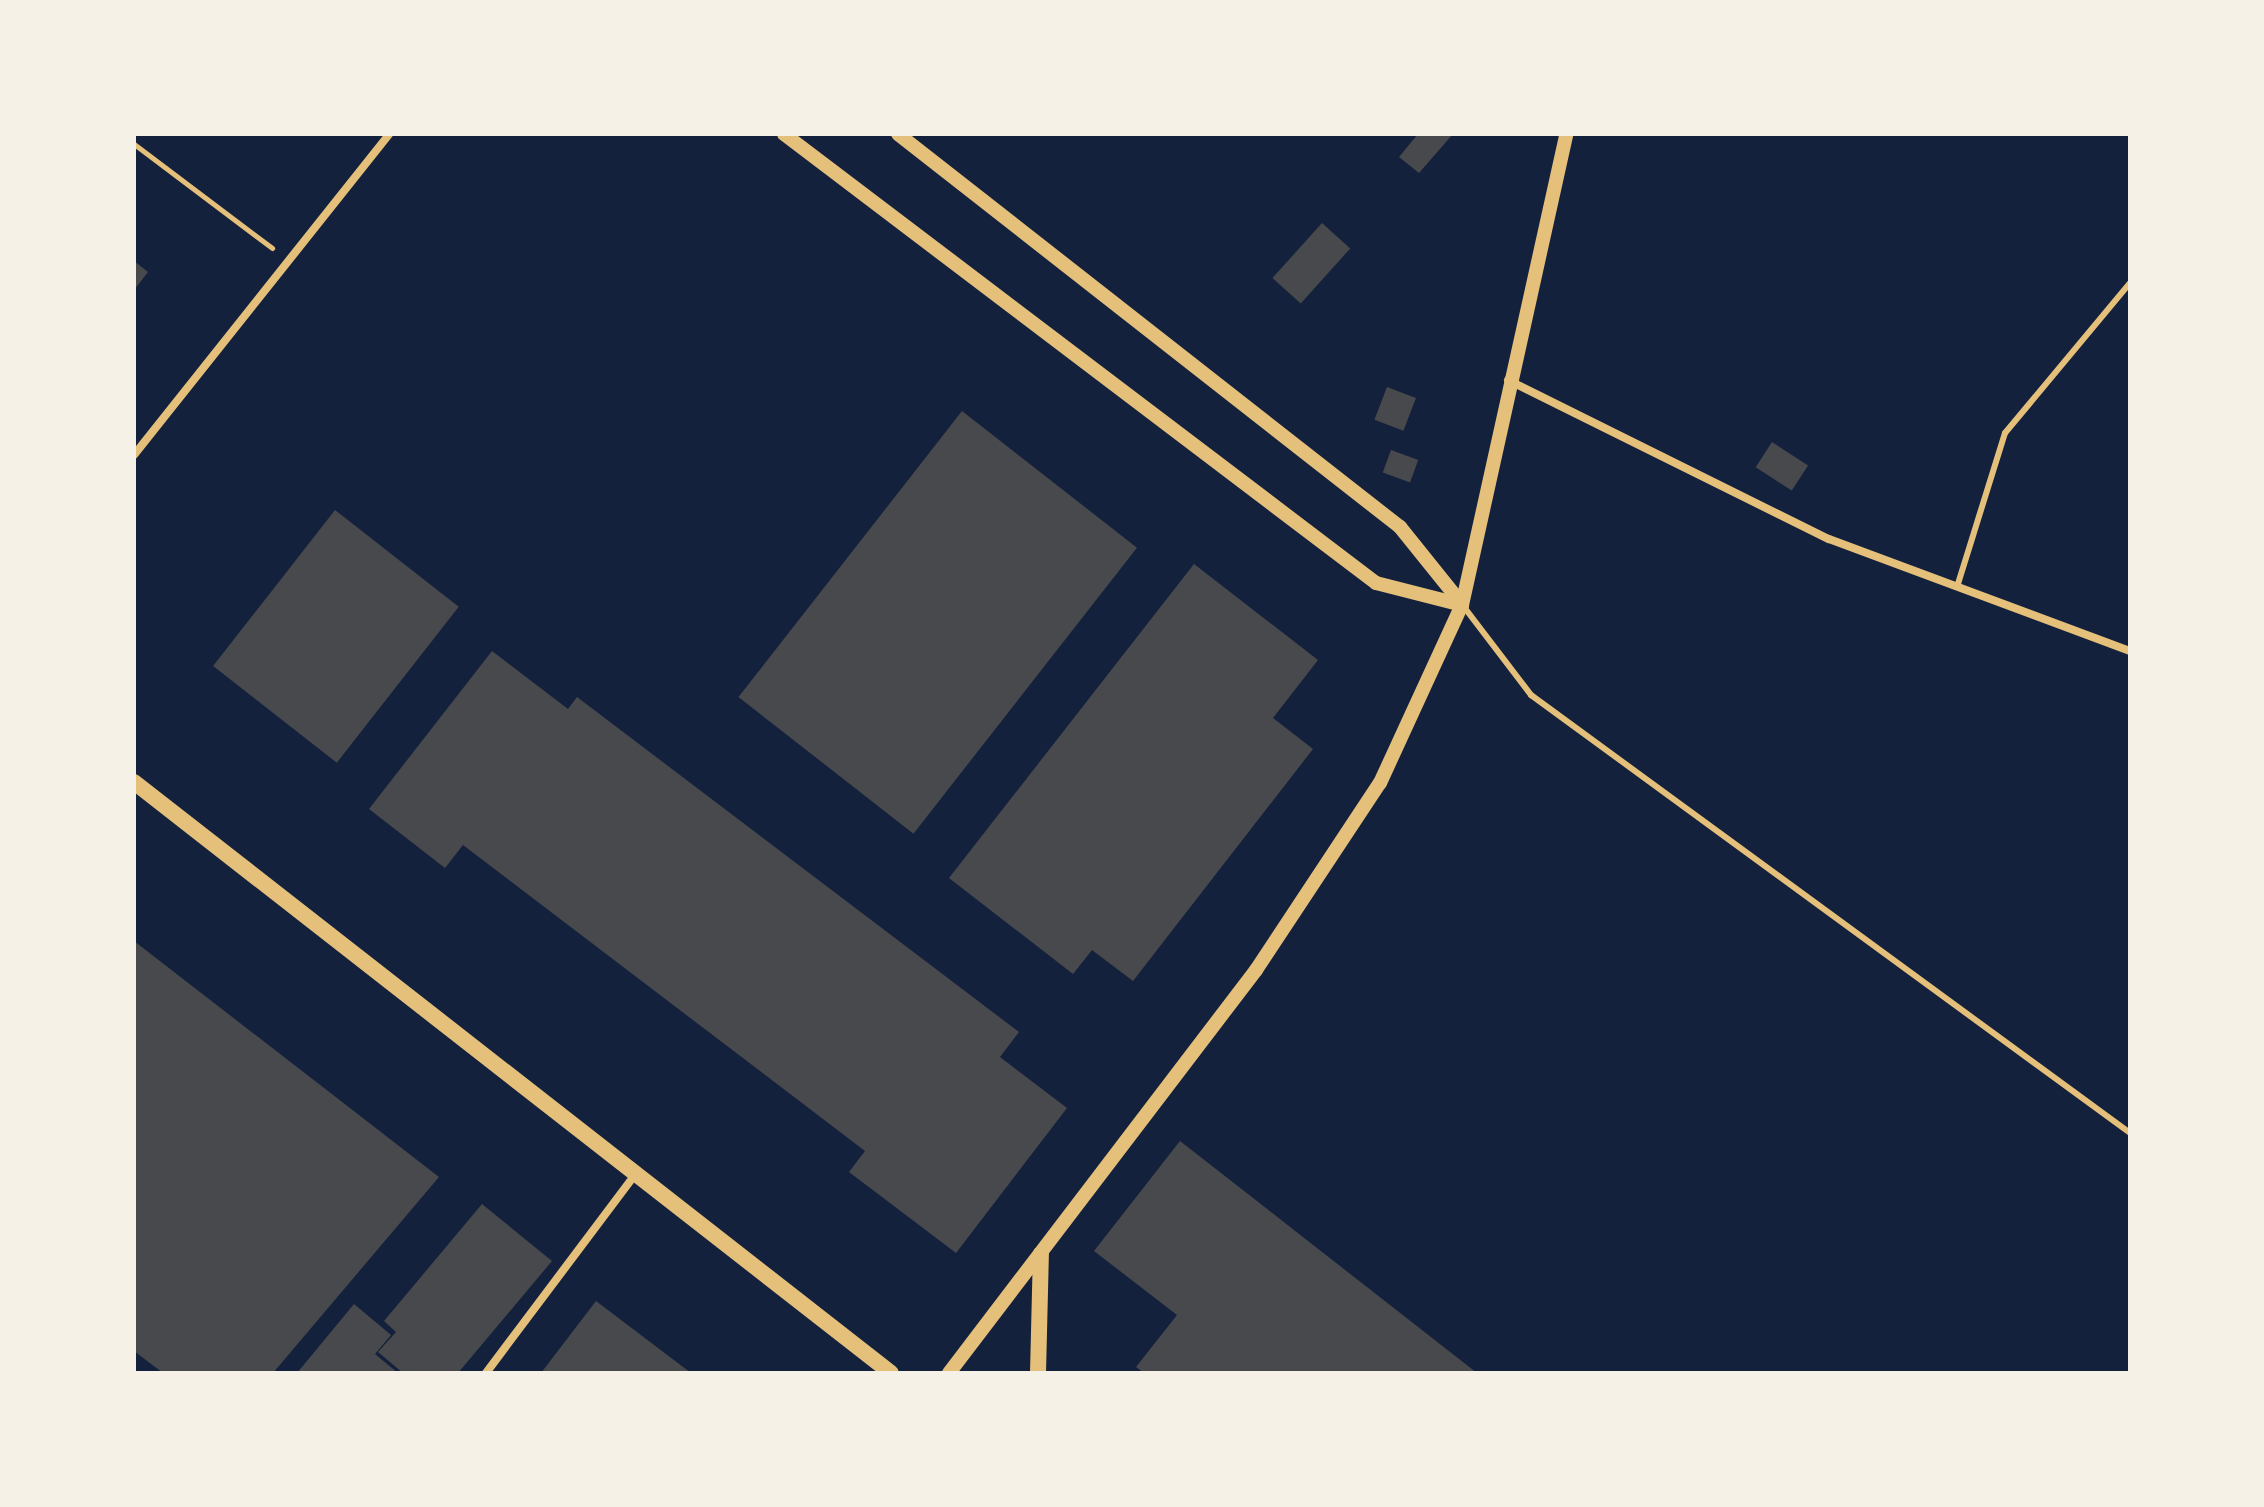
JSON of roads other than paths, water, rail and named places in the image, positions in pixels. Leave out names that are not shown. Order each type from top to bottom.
[{"type":"main road","points":[[134,782],[891,1373]]},
{"type":"main road","points":[[1038,1373],[1041,1254]]},
{"type":"street","points":[[134,455],[389,134]]},
{"type":"street","points":[[784,134],[1376,583],[1462,605]]},
{"type":"street","points":[[898,134],[1400,527],[1462,605]]},
{"type":"street","points":[[949,1373],[1256,970],[1380,783],[1462,605],[1508,380],[1566,134]]},
{"type":"street","points":[[1508,380],[1829,539],[2130,651]]},
{"type":"street","points":[[486,1373],[637,1172]]},
{"type":"lane","points":[[1957,588],[2005,433],[2130,283]]},
{"type":"lane","points":[[1462,605],[1531,695],[2130,1133]]}]
